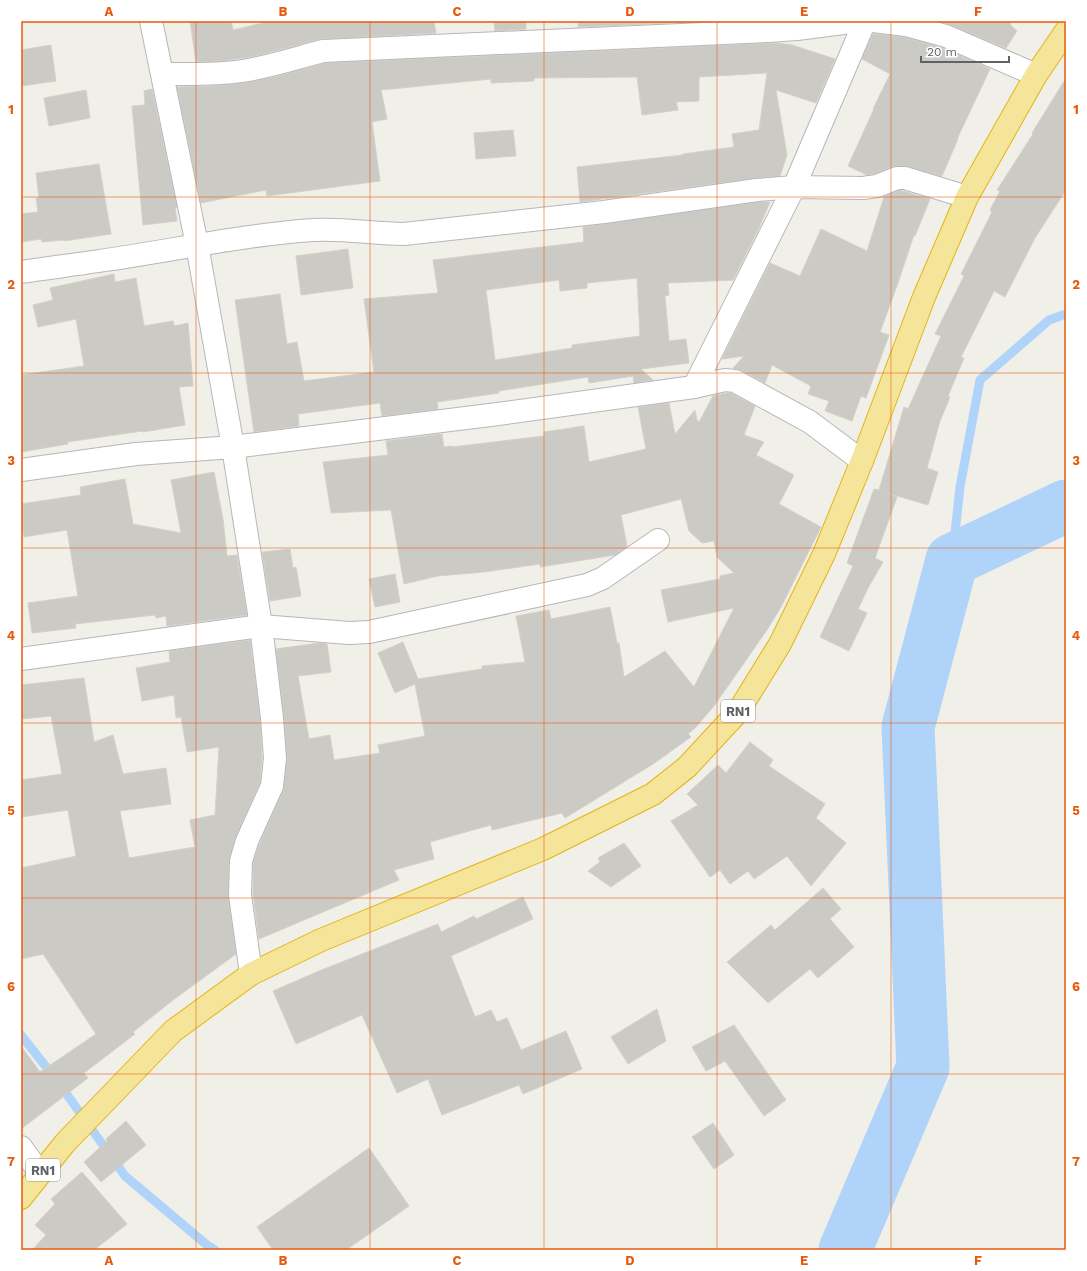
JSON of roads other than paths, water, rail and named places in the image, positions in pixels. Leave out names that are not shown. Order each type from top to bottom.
[{"type":"highway","name":"RN1","points":[[21,1198],[65,1143],[173,1031],[251,974],[320,940],[543,848],[653,794],[687,767],[738,712],[780,644],[824,554],[862,460],[924,297],[967,197],[1036,75],[1066,31]]},
{"type":"street","points":[[151,21],[197,245],[261,626],[272,718],[275,758],[272,786],[247,840],[241,861],[240,895],[251,974]]},
{"type":"street","points":[[163,74],[200,74],[241,71],[260,68],[323,51],[783,30],[859,21]]},
{"type":"street","points":[[694,387],[794,188],[865,21]]},
{"type":"street","points":[[873,21],[906,25],[946,36],[1036,75]]},
{"type":"street","points":[[21,272],[100,261],[254,235],[339,229],[387,234],[404,234],[604,212],[757,190],[794,188],[863,188],[877,186],[897,178],[905,178],[967,197]]},
{"type":"street","points":[[21,470],[136,454],[232,447],[498,414],[694,387],[725,380],[735,381],[810,422],[862,460]]},
{"type":"street","points":[[21,659],[261,626],[369,632],[587,585],[603,578],[658,540]]},
{"type":"street","points":[[21,1147],[40,1173]]},
{"type":"waterway","points":[[952,560],[960,487],[980,380],[1049,320],[1066,314]]},
{"type":"waterway","points":[[845,1250],[923,1067],[908,727],[952,560],[1066,506]]},
{"type":"waterway","points":[[21,1035],[58,1082],[125,1176],[207,1245],[215,1250]]}]
